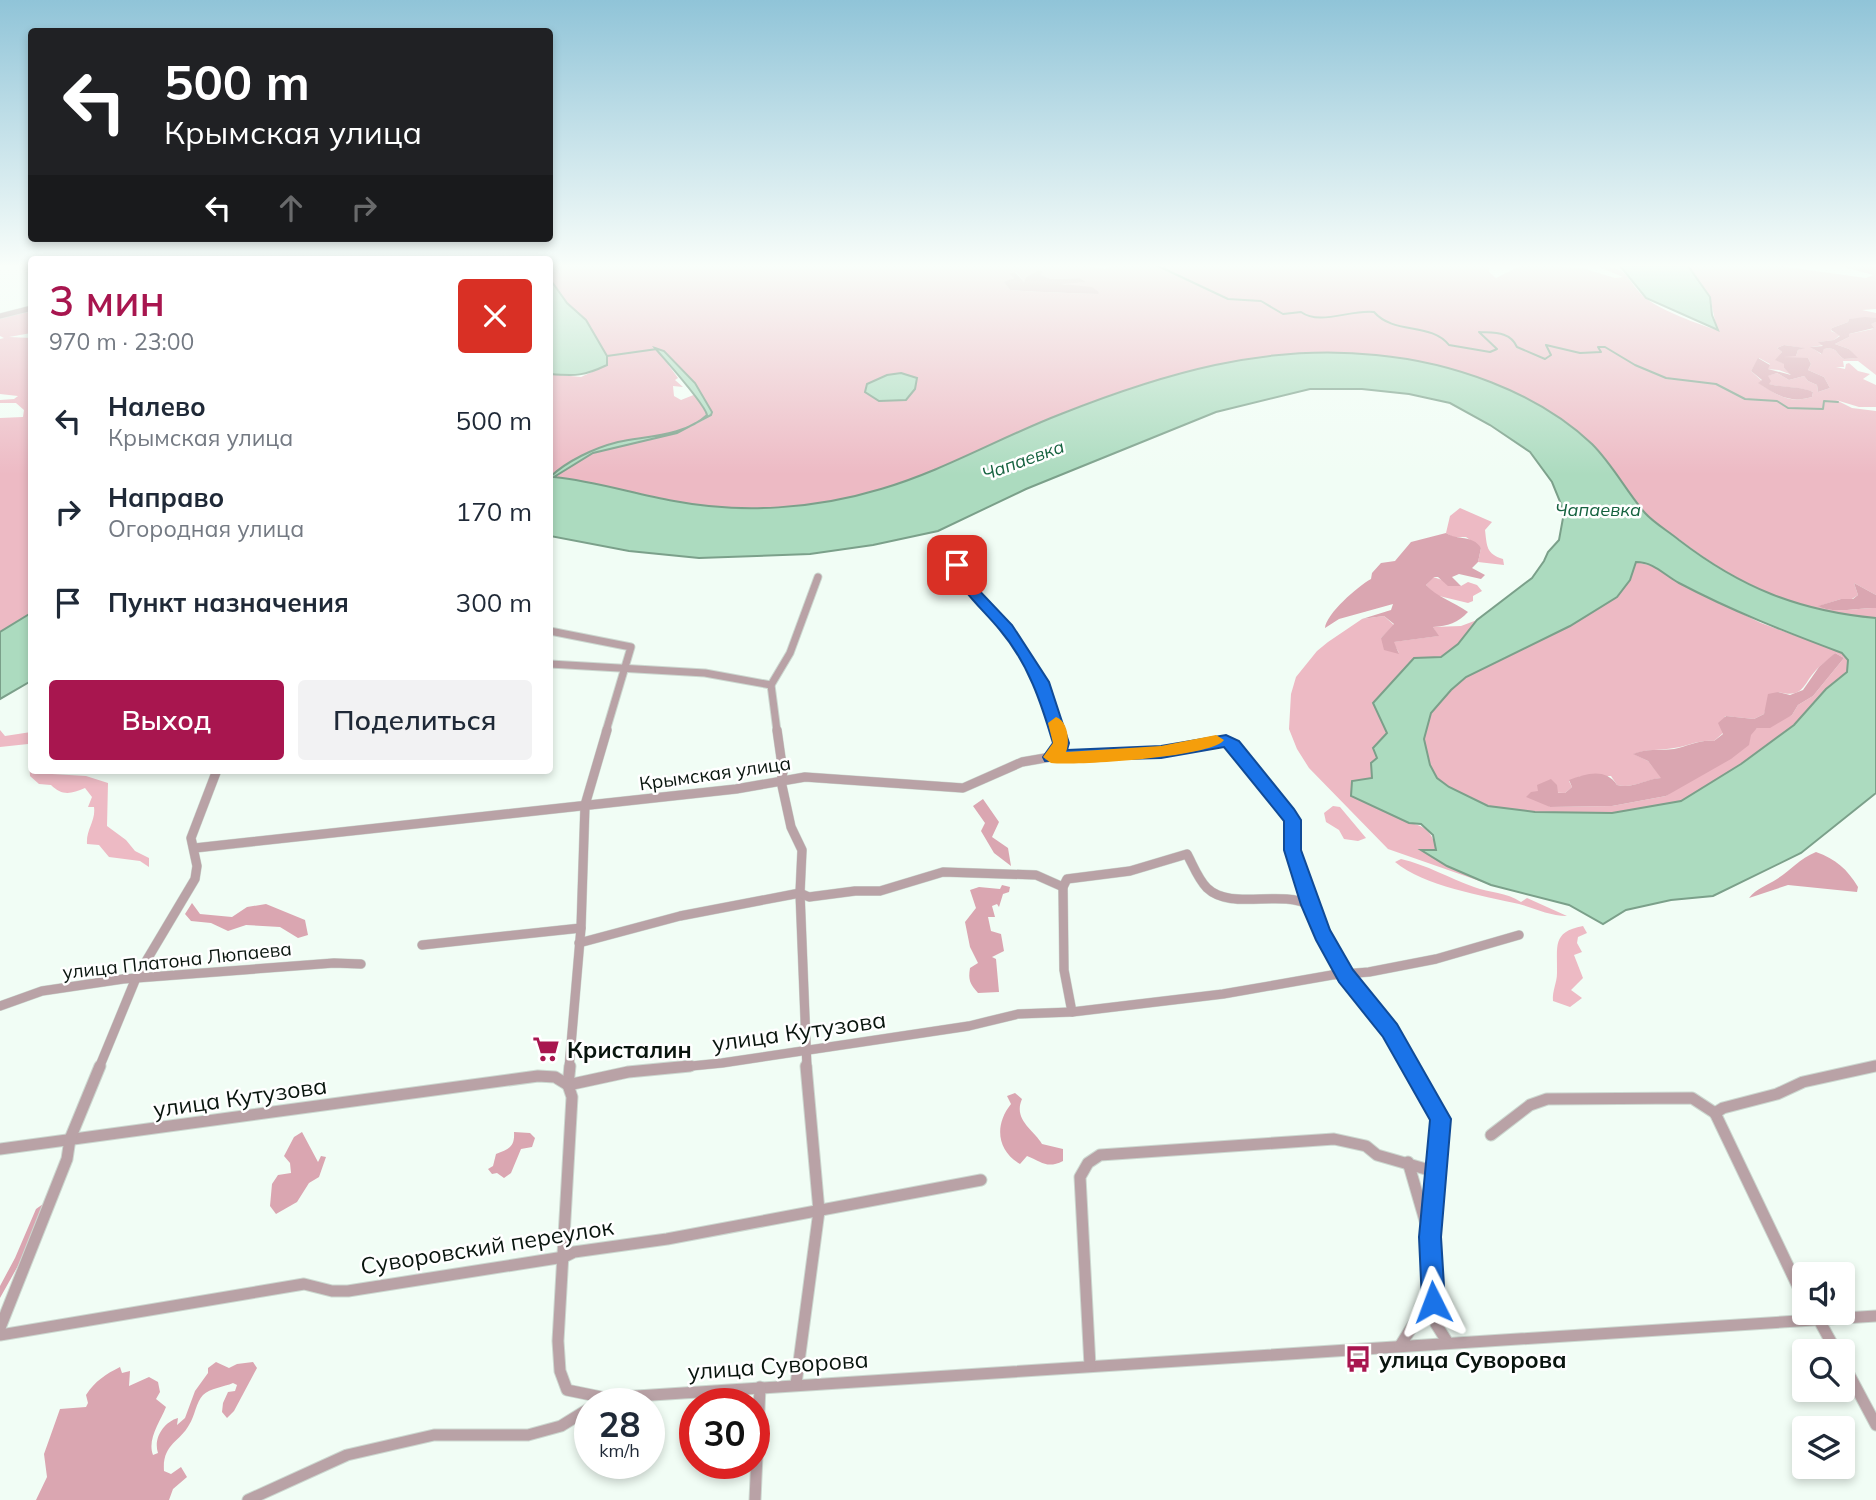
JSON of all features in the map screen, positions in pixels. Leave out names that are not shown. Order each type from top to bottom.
[{"type":"street","points":[[953,560],[966,585],[1007,628],[1043,686],[1061,743],[1059,751],[1051,757]]},
{"type":"street","points":[[796,1384],[819,1211],[805,1050],[800,893],[802,850],[791,827],[781,781],[783,772],[771,684],[790,653],[818,577]]},
{"type":"street","points":[[553,632],[631,647],[585,806],[581,928],[568,1085],[572,1097],[564,1257]]},
{"type":"street","points":[[553,664],[705,673],[771,684]]},
{"type":"street","name":"Крымская улица","points":[[195,848],[585,806],[805,777],[964,788],[1011,765],[1051,757],[1161,752],[1219,740],[1233,745],[1292,820],[1292,850],[1310,905]]},
{"type":"street","points":[[0,1328],[66,1159],[70,1139],[136,978],[195,879],[197,866],[191,838],[215,774]]},
{"type":"street","points":[[1072,1012],[1064,970],[1063,887],[1068,879],[1130,871],[1187,854],[1205,886],[1212,891],[1239,897],[1298,898],[1310,905],[1346,976],[1390,1031],[1441,1119],[1430,1237],[1436,1324],[1448,1343]]},
{"type":"street","points":[[579,943],[680,916],[800,893],[809,897],[855,891],[880,891],[943,872],[1036,875],[1063,887]]},
{"type":"street","points":[[422,945],[581,928]]},
{"type":"street","name":"улица Кутузова","points":[[0,1149],[538,1076],[555,1077],[568,1085],[628,1072],[722,1063],[969,1026],[1018,1014],[1072,1012],[1223,994],[1332,975],[1346,976],[1436,959],[1519,935]]},
{"type":"street","name":"улица Платона Люпаева","points":[[0,1006],[41,991],[136,978],[334,963],[361,964]]},
{"type":"street","points":[[1716,1113],[1723,1108],[1777,1094],[1803,1082],[1876,1066]]},
{"type":"street","points":[[1491,1135],[1530,1105],[1547,1098],[1692,1098],[1716,1113],[1792,1274]]},
{"type":"street","points":[[1090,1366],[1080,1177],[1088,1163],[1100,1155],[1334,1139],[1366,1146],[1377,1155],[1436,1172]]},
{"type":"street","points":[[1408,1163],[1430,1237]]},
{"type":"street","name":"Суворовский переулок","points":[[0,1335],[304,1284],[332,1291],[348,1291],[564,1257],[574,1252],[667,1239],[981,1180]]},
{"type":"street","name":"улица Суворова","points":[[564,1257],[558,1341],[560,1371],[567,1390],[574,1392]]},
{"type":"street","points":[[1400,1346],[1415,1322],[1433,1302]]},
{"type":"street","name":"улица Суворова","points":[[1855,1316],[1876,1316]]},
{"type":"street","name":"улица Суворова","points":[[665,1395],[796,1384],[1448,1343],[1792,1317]]},
{"type":"street","points":[[1816,1325],[1827,1339]]},
{"type":"street","points":[[1855,1386],[1876,1425]]},
{"type":"street","points":[[755,1500],[760,1387]]},
{"type":"street","points":[[248,1500],[347,1455],[434,1435],[528,1435],[561,1426],[574,1418]]},
{"type":"shaded area","points":[[20,335],[9,337],[28,338],[28,615],[0,632],[0,418],[23,417],[24,410],[16,403],[0,403],[0,400],[18,396],[0,394],[0,339],[4,338],[0,336]]},
{"type":"shaded area","points":[[595,335],[1840,335],[1834,340],[1819,342],[1824,345],[1811,347],[1821,354],[1824,349],[1832,349],[1844,359],[1856,358],[1849,349],[1835,344],[1849,335],[1876,335],[1876,375],[1858,361],[1843,361],[1844,367],[1836,367],[1845,369],[1849,363],[1858,371],[1870,374],[1863,379],[1876,385],[1876,407],[1859,407],[1836,400],[1852,408],[1876,411],[1876,595],[1854,583],[1858,595],[1852,599],[1841,599],[1819,606],[1839,610],[1876,608],[1876,618],[1848,615],[1796,603],[1725,571],[1649,517],[1600,452],[1570,425],[1519,394],[1463,372],[1434,364],[1376,355],[1294,354],[1254,358],[1175,375],[1060,414],[904,482],[830,502],[778,508],[699,505],[553,477],[570,464],[610,448],[688,427],[600,448],[573,460],[553,474],[553,374],[581,377],[607,365],[607,356]],"holes":[[[1784,345],[1803,348],[1798,350],[1796,356],[1782,356],[1790,359],[1808,358],[1811,364],[1808,370],[1824,377],[1830,388],[1818,392],[1817,385],[1804,376],[1789,380],[1777,373],[1767,376],[1770,381],[1768,384],[1813,392],[1812,397],[1790,399],[1759,383],[1762,381],[1751,371],[1759,358],[1770,364],[1767,369],[1792,375],[1784,368],[1785,364],[1776,360],[1782,352],[1777,348]],[[656,348],[664,351],[695,383],[712,412],[711,415],[693,425],[688,427],[707,415],[696,394],[681,400],[674,396],[673,386],[683,387],[675,380],[678,378]],[[901,373],[917,378],[915,389],[906,400],[879,401],[865,392],[867,384],[887,375]]]},
{"type":"shaded area","points":[[1840,336],[1849,337],[1835,344],[1849,349],[1858,358],[1844,359],[1832,349],[1824,349],[1822,354],[1810,347],[1823,346],[1818,342],[1834,340]]},
{"type":"shaded area","points":[[1784,345],[1805,348],[1798,350],[1796,356],[1784,357],[1808,358],[1811,364],[1808,370],[1824,377],[1830,388],[1818,392],[1817,385],[1804,376],[1789,380],[1777,373],[1768,376],[1771,381],[1769,384],[1813,392],[1812,397],[1790,399],[1777,395],[1758,383],[1762,380],[1751,371],[1758,358],[1770,365],[1768,369],[1791,375],[1784,368],[1784,364],[1775,360],[1782,352],[1777,348]]},
{"type":"shaded area","points":[[1460,508],[1492,522],[1485,530],[1487,545],[1493,555],[1503,559],[1504,565],[1478,562],[1481,548],[1466,537],[1453,537],[1446,533],[1450,516]]},
{"type":"shaded area","points":[[1446,533],[1469,539],[1481,548],[1478,562],[1472,568],[1485,575],[1481,579],[1459,574],[1452,577],[1461,586],[1448,586],[1438,577],[1434,577],[1426,585],[1468,612],[1452,623],[1433,627],[1439,636],[1394,642],[1399,654],[1384,650],[1381,638],[1394,624],[1384,616],[1362,619],[1391,610],[1393,604],[1339,619],[1325,628],[1337,608],[1371,579],[1372,573],[1381,563],[1395,561],[1411,542]]},
{"type":"shaded area","points":[[1636,562],[1656,567],[1672,579],[1761,623],[1843,653],[1848,660],[1847,672],[1826,689],[1794,725],[1741,764],[1681,801],[1612,813],[1535,812],[1488,806],[1449,787],[1437,778],[1430,765],[1424,739],[1431,713],[1451,690],[1466,677],[1570,626],[1617,597],[1630,580]],"holes":[[[1835,653],[1844,658],[1813,696],[1798,705],[1792,715],[1757,728],[1666,796],[1612,806],[1550,807],[1531,792],[1565,793],[1572,787],[1569,781],[1581,776],[1611,776],[1617,785],[1623,786],[1662,778],[1648,761],[1634,754],[1714,741],[1723,733],[1725,716],[1754,719],[1764,714],[1768,702],[1778,692],[1787,694],[1802,689],[1818,668]]]},
{"type":"shaded area","points":[[1433,577],[1461,586],[1468,582],[1477,585],[1482,591],[1468,603],[1435,595],[1426,585]]},
{"type":"shaded area","points":[[1854,583],[1876,595],[1876,608],[1839,610],[1818,606],[1841,599],[1853,599],[1858,595]]},
{"type":"shaded area","points":[[1384,616],[1394,625],[1381,638],[1399,653],[1393,642],[1438,636],[1433,627],[1461,626],[1477,620],[1458,644],[1441,657],[1414,658],[1387,733],[1408,823],[1427,831],[1437,850],[1423,850],[1447,866],[1491,885],[1388,849],[1309,768],[1289,729],[1291,694],[1296,677],[1317,651],[1362,619]]},
{"type":"shaded area","points":[[1835,653],[1844,658],[1813,696],[1798,705],[1792,715],[1770,728],[1757,728],[1751,735],[1749,745],[1731,759],[1666,796],[1612,806],[1550,807],[1526,797],[1531,792],[1538,791],[1537,785],[1551,779],[1557,785],[1558,793],[1565,793],[1572,787],[1569,780],[1589,774],[1602,774],[1617,785],[1623,786],[1661,778],[1648,761],[1633,754],[1714,741],[1723,734],[1718,723],[1726,716],[1754,719],[1764,714],[1768,694],[1778,692],[1790,695],[1803,690],[1819,667]]},
{"type":"shaded area","points":[[0,730],[5,736],[28,732],[28,744],[0,747]]},
{"type":"shaded area","points":[[30,776],[86,776],[108,783],[107,826],[126,840],[135,851],[149,858],[149,867],[140,861],[109,857],[99,845],[87,844],[94,807],[88,807],[92,797],[85,788],[67,793],[51,785],[39,784]]},
{"type":"shaded area","points":[[983,799],[999,822],[992,837],[1008,848],[1011,866],[994,853],[981,831],[985,823],[973,806]]},
{"type":"shaded area","points":[[1333,806],[1340,807],[1366,838],[1358,841],[1344,839],[1339,830],[1326,822],[1324,813]]},
{"type":"shaded area","points":[[1816,852],[1835,861],[1845,870],[1858,887],[1857,892],[1788,885],[1749,898],[1758,889]]},
{"type":"shaded area","points":[[1401,859],[1521,902],[1527,898],[1567,916],[1437,884],[1421,878],[1395,862]]},
{"type":"shaded area","points":[[1002,885],[1010,887],[1009,892],[1003,894],[999,907],[997,904],[992,906],[995,917],[988,917],[991,931],[1001,934],[1004,951],[992,957],[996,959],[999,992],[978,993],[971,984],[970,968],[978,963],[970,947],[965,922],[976,908],[970,890],[979,887],[1000,889]]},
{"type":"shaded area","points":[[192,903],[200,914],[232,917],[247,907],[266,904],[305,920],[308,935],[298,938],[280,927],[246,925],[228,931],[211,923],[191,921],[185,914]]},
{"type":"shaded area","points":[[1583,926],[1587,933],[1578,937],[1577,943],[1582,952],[1574,955],[1583,978],[1571,990],[1582,998],[1570,1007],[1553,1001],[1557,977],[1557,948],[1566,932]]},
{"type":"shaded area","points":[[1015,1093],[1022,1099],[1020,1113],[1025,1124],[1042,1144],[1063,1149],[1063,1161],[1049,1165],[1027,1156],[1020,1164],[1006,1152],[1000,1129],[1011,1104],[1007,1096]]},
{"type":"shaded area","points":[[302,1132],[318,1162],[321,1156],[326,1157],[319,1177],[309,1183],[297,1202],[276,1214],[270,1206],[272,1184],[278,1175],[291,1173],[290,1163],[284,1156],[294,1137]]},
{"type":"shaded area","points":[[514,1132],[530,1133],[535,1138],[532,1147],[521,1149],[511,1173],[504,1178],[497,1173],[492,1174],[488,1169],[493,1166],[496,1154],[512,1145]]},
{"type":"shaded area","points":[[43,1204],[19,1264],[0,1298],[0,1286],[36,1209]]},
{"type":"shaded area","points":[[216,1362],[229,1368],[253,1362],[257,1368],[234,1411],[227,1418],[222,1412],[223,1403],[228,1392],[235,1391],[237,1385],[233,1383],[213,1389],[201,1398],[189,1425],[166,1455],[164,1471],[171,1474],[181,1467],[187,1477],[173,1489],[169,1500],[36,1500],[47,1477],[44,1454],[60,1409],[86,1407],[86,1395],[93,1386],[120,1367],[122,1373],[130,1371],[129,1386],[149,1377],[158,1382],[160,1392],[156,1399],[166,1407],[153,1437],[153,1455],[158,1453],[157,1442],[161,1431],[173,1420],[178,1418],[177,1425],[185,1418],[195,1391],[208,1373],[208,1368]]},
{"type":"water","points":[[553,335],[595,335],[607,356],[607,365],[580,374],[553,374]]},
{"type":"water","points":[[655,348],[664,351],[695,383],[712,412],[711,415],[698,422],[707,415],[705,409]]},
{"type":"water","name":"Чапаевка","points":[[1335,352],[1405,359],[1463,372],[1519,394],[1570,425],[1600,452],[1649,517],[1725,571],[1795,603],[1848,615],[1876,618],[1876,793],[1801,853],[1713,896],[1671,900],[1626,910],[1603,924],[1569,905],[1491,885],[1447,866],[1421,850],[1436,850],[1433,835],[1421,824],[1409,823],[1351,796],[1352,781],[1372,778],[1371,763],[1377,758],[1373,748],[1387,733],[1373,703],[1414,658],[1441,657],[1458,644],[1477,620],[1532,578],[1559,540],[1563,518],[1561,504],[1552,482],[1530,452],[1490,425],[1450,403],[1409,394],[1362,389],[1310,389],[1216,412],[1026,489],[938,531],[873,545],[810,554],[699,558],[629,551],[553,537],[553,474],[590,451],[618,442],[687,427],[677,433],[593,453],[554,477],[700,505],[752,508],[804,505],[856,496],[904,482],[1099,399],[1215,365],[1255,358]],"holes":[[[1636,562],[1654,567],[1719,603],[1842,653],[1848,660],[1847,672],[1826,689],[1794,725],[1741,764],[1681,801],[1612,813],[1535,812],[1488,806],[1449,787],[1437,778],[1430,765],[1424,739],[1431,713],[1451,690],[1466,677],[1570,626],[1617,597],[1630,580]]]},
{"type":"water","points":[[901,373],[917,378],[915,389],[906,400],[879,401],[865,392],[867,384],[887,375]]},
{"type":"water","points":[[28,615],[28,683],[0,699],[0,632]]},
{"type":"waterway","points":[[1436,335],[1449,345],[1490,352],[1497,349],[1482,335]]},
{"type":"waterway","points":[[1506,335],[1517,347],[1545,359],[1551,355],[1546,345],[1580,353],[1601,352],[1598,347],[1605,347],[1635,365],[1666,378],[1716,384],[1745,399],[1777,401],[1788,408],[1823,409],[1824,401],[1838,402]]},
{"type":"waterway","points":[[607,356],[657,349]]},
{"type":"slow traffic","points":[[1056,723],[1061,743],[1059,751],[1051,757],[1161,752],[1216,740]]},
{"type":"place","name":"Кристалин","points":[[546,1049]]},
{"type":"place","name":"улица Суворова","points":[[1358,1359]]},
{"type":"route","points":[[957,565],[966,585],[1007,628],[1043,686],[1060,734],[1059,751],[1051,757],[1161,752],[1226,740],[1289,814],[1292,820],[1292,850],[1322,934],[1346,976],[1390,1031],[1441,1119],[1430,1237],[1433,1302]]}]
